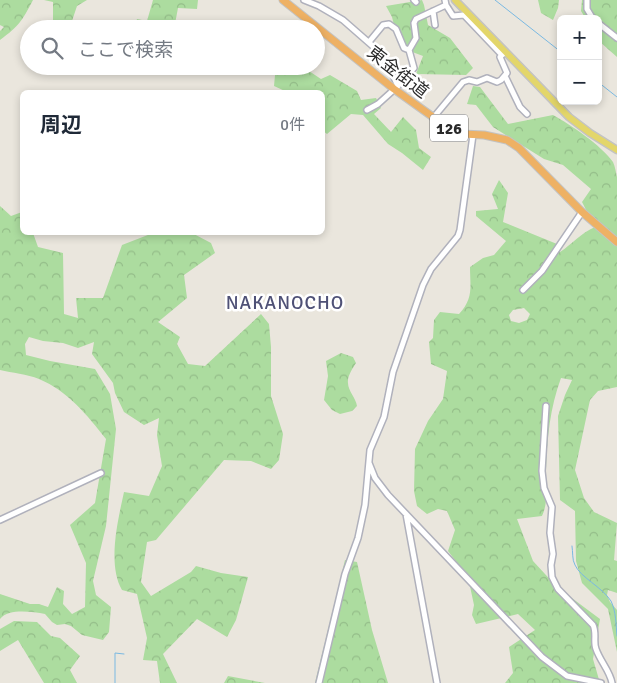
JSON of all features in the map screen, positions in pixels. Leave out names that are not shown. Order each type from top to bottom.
[{"type":"highway","name":"東金街道","points":[[288,2],[311,20]]},
{"type":"highway","name":"東金街道","points":[[325,31],[433,118],[454,131],[492,136],[507,140],[519,148],[582,212],[617,242]]},
{"type":"main road","points":[[455,0],[503,53],[569,116],[590,133],[617,150]]},
{"type":"street","points":[[304,0],[320,6],[343,20],[370,42],[386,58],[396,88]]},
{"type":"street","points":[[587,0],[587,9],[591,15]]},
{"type":"street","points":[[367,110],[378,104],[396,88],[406,71],[414,68],[409,50],[416,38],[415,20],[446,3],[453,16],[464,15],[503,53],[501,62],[507,73],[505,76],[520,107],[527,114]]},
{"type":"street","points":[[433,11],[435,25]]},
{"type":"street","points":[[370,42],[383,26],[389,24],[396,29],[404,48],[409,50]]},
{"type":"street","points":[[602,26],[617,38]]},
{"type":"street","points":[[433,118],[463,82],[468,80],[477,82],[487,78],[497,82],[505,76]]},
{"type":"street","points":[[319,683],[345,574],[358,538],[367,496],[368,460],[372,442],[384,417],[393,372],[423,285],[431,269],[458,236],[460,230],[473,135]]},
{"type":"street","points":[[523,290],[542,271],[582,212]]},
{"type":"street","points":[[546,406],[542,471],[544,488],[552,507],[550,533],[553,554],[551,565],[552,577],[558,589],[593,625],[596,650],[610,675],[612,683]]},
{"type":"street","points":[[368,460],[375,478],[388,495],[542,656],[567,676],[601,683]]},
{"type":"street","points":[[0,520],[101,473]]},
{"type":"street","points":[[406,514],[437,683]]},
{"type":"green space","points":[[0,0],[33,0],[20,23],[0,40],[0,31],[4,27],[0,25]]},
{"type":"green space","points":[[44,0],[87,0],[77,6],[72,20],[53,20],[53,2]]},
{"type":"green space","points":[[153,0],[198,0],[197,9],[178,8],[176,20],[147,20]]},
{"type":"green space","points":[[422,0],[428,25],[450,38],[473,68],[466,75],[416,74],[423,56],[407,50],[398,41],[392,17],[386,6]]},
{"type":"green space","points":[[538,0],[559,0],[553,20],[541,13]]},
{"type":"green space","points":[[582,0],[617,0],[617,57],[602,44],[602,15],[584,15],[581,11]]},
{"type":"green space","points":[[275,75],[315,75],[321,79],[330,75],[357,91],[361,100],[376,98],[381,108],[374,114],[391,132],[403,117],[416,130],[419,148],[431,157],[423,170],[388,144],[363,115],[351,114],[327,134],[325,132],[325,90],[283,90],[274,86]]},
{"type":"green space","points":[[473,86],[480,87],[508,124],[553,115],[577,130],[601,149],[613,162],[617,177],[617,387],[598,391],[590,400],[575,470],[584,498],[594,512],[617,523],[614,560],[617,561],[617,593],[608,590],[607,595],[617,610],[617,652],[608,609],[582,583],[576,561],[575,511],[560,500],[558,416],[572,380],[561,378],[554,401],[547,446],[546,499],[542,516],[517,519],[533,561],[557,587],[600,619],[593,659],[600,683],[505,683],[513,673],[509,647],[535,630],[518,614],[476,624],[472,615],[474,605],[468,577],[448,551],[455,530],[447,511],[438,509],[427,514],[417,506],[414,491],[415,449],[428,421],[443,399],[447,371],[431,364],[429,342],[433,338],[434,320],[440,312],[459,314],[469,297],[470,267],[483,258],[494,255],[506,241],[476,216],[476,211],[498,209],[492,194],[499,180],[508,193],[503,222],[557,244],[560,252],[585,232],[595,227],[582,202],[591,189],[563,165],[544,159],[493,127],[476,105],[467,104]],"holes":[[[524,308],[530,314],[527,320],[519,323],[511,321],[509,315],[513,310]]]},
{"type":"green space","points":[[0,206],[11,216],[20,213],[20,235],[34,235],[38,247],[63,253],[64,314],[78,318],[76,298],[103,298],[122,245],[148,235],[196,235],[211,243],[215,253],[184,275],[187,298],[158,322],[180,337],[177,344],[188,364],[205,366],[261,314],[269,324],[271,396],[283,434],[279,460],[271,469],[251,461],[224,460],[156,540],[147,542],[141,582],[151,596],[191,572],[196,566],[221,573],[248,577],[236,620],[227,637],[197,619],[163,654],[177,683],[160,683],[157,661],[143,660],[147,638],[137,594],[122,590],[115,568],[114,555],[124,492],[149,496],[162,466],[157,435],[159,418],[144,425],[124,412],[115,393],[113,383],[92,354],[94,342],[78,348],[63,343],[43,341],[29,337],[25,344],[26,355],[95,369],[110,394],[116,429],[106,526],[93,581],[96,595],[111,607],[109,632],[103,640],[82,635],[71,626],[65,624],[57,625],[45,614],[34,612],[9,613],[0,619],[0,594],[30,604],[48,607],[57,587],[64,591],[63,604],[72,614],[85,607],[86,563],[70,525],[95,503],[106,439],[84,413],[59,390],[34,377],[0,370]]},
{"type":"green space","points":[[341,353],[353,357],[356,363],[348,380],[348,386],[357,406],[352,411],[340,414],[332,410],[324,400],[328,376],[326,361]]},
{"type":"green space","points":[[345,560],[357,562],[372,630],[388,683],[315,683]]},
{"type":"green space","points":[[14,621],[37,622],[51,636],[60,638],[80,656],[70,670],[77,683],[44,683],[18,640],[0,651],[0,629]]},
{"type":"green space","points":[[228,676],[265,683],[224,683]]},
{"type":"waterway","points":[[495,0],[557,49]]},
{"type":"waterway","points":[[602,85],[617,97]]},
{"type":"waterway","points":[[572,546],[575,565],[611,601],[615,614],[617,636]]},
{"type":"waterway","points":[[115,683],[115,653],[124,654]]},
{"type":"district","name":"NAKANOCHO","points":[[285,302]]}]
